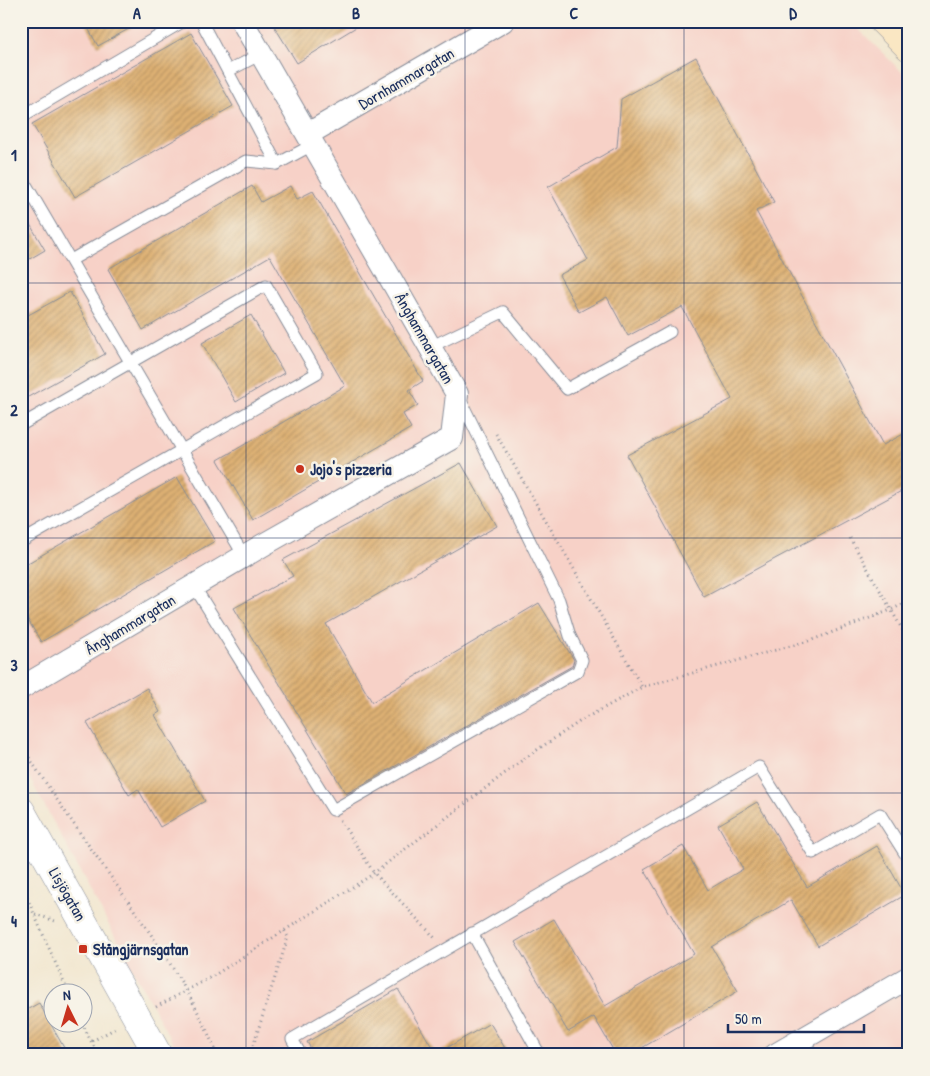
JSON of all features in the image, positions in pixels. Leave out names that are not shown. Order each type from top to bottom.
[{"type":"main road","points":[[882,21],[909,47]]},
{"type":"street","name":"Ånghammargatan","points":[[21,688],[244,556],[452,438],[457,394],[242,21]]},
{"type":"street","name":"Dornhammargatan","points":[[311,139],[503,21]]},
{"type":"street","name":"Lisjögatan","points":[[21,811],[30,846],[158,1055]]},
{"type":"street","points":[[775,1055],[909,977]]},
{"type":"lane","points":[[21,117],[184,21]]},
{"type":"lane","points":[[202,21],[277,164]]},
{"type":"lane","points":[[228,71],[261,54]]},
{"type":"lane","points":[[71,260],[246,161],[277,164],[311,139]]},
{"type":"lane","points":[[21,176],[131,362],[180,450],[244,556]]},
{"type":"lane","points":[[21,425],[266,285],[317,373],[24,540],[21,536]]},
{"type":"lane","points":[[430,347],[503,312],[567,389],[670,332]]},
{"type":"lane","points":[[194,586],[333,810],[578,670],[582,660],[570,636],[559,600],[457,394]]},
{"type":"lane","points":[[301,1055],[292,1039],[759,766],[813,853],[880,814],[909,860]]},
{"type":"lane","points":[[472,933],[540,1055]]},
{"type":"path","points":[[495,432],[642,687]]},
{"type":"path","points":[[850,538],[909,641]]},
{"type":"path","points":[[149,1011],[186,991],[374,873],[525,758],[582,720],[642,687],[812,640],[891,610],[909,601]]},
{"type":"path","points":[[21,745],[56,799],[158,943],[186,991],[217,1055]]},
{"type":"path","points":[[333,810],[374,873],[445,949]]},
{"type":"path","points":[[22,885],[64,984]]},
{"type":"path","points":[[35,914],[62,924]]},
{"type":"path","points":[[250,1055],[288,937],[284,930]]},
{"type":"path","points":[[92,1041],[122,1025]]},
{"type":"path","points":[[88,1034],[98,1055]]},
{"type":"shaded area","points":[[21,21],[850,21],[909,79],[909,1055],[179,1055],[21,762]]},
{"type":"building","points":[[84,21],[143,21],[98,46]]},
{"type":"building","points":[[271,21],[366,21],[297,63]]},
{"type":"building","points":[[191,33],[233,106],[75,197],[32,124]]},
{"type":"building","points":[[696,57],[774,202],[756,211],[883,445],[909,431],[909,487],[704,597],[627,455],[732,399],[682,307],[628,336],[607,297],[579,312],[559,275],[588,260],[548,187],[617,147],[621,99]]},
{"type":"building","points":[[252,186],[261,202],[290,186],[297,199],[313,191],[423,381],[409,390],[418,405],[403,414],[411,428],[253,520],[218,460],[345,386],[270,256],[143,330],[108,269]]},
{"type":"building","points":[[21,209],[45,250],[21,264]]},
{"type":"building","points":[[70,292],[105,354],[21,401],[21,319]]},
{"type":"building","points":[[251,315],[284,373],[236,402],[202,343]]},
{"type":"building","points":[[461,463],[497,526],[326,624],[372,702],[539,603],[574,660],[572,666],[346,794],[234,608],[293,576],[283,560]]},
{"type":"building","points":[[177,477],[215,541],[41,642],[21,608],[21,567]]},
{"type":"building","points":[[147,688],[160,712],[155,715],[205,801],[160,827],[138,789],[129,795],[87,723]]},
{"type":"building","points":[[757,802],[807,887],[877,846],[905,895],[818,946],[791,900],[712,947],[738,991],[630,1055],[616,1055],[594,1017],[568,1032],[515,942],[554,919],[605,1006],[694,954],[644,869],[683,846],[708,890],[743,869],[718,825]]},
{"type":"building","points":[[398,989],[436,1054],[490,1023],[509,1055],[315,1055],[307,1042]]},
{"type":"building","points":[[39,1003],[42,1008],[42,1034],[56,1034],[68,1055],[21,1055],[21,1013]]},
{"type":"place","name":"Jojo's pizzeria","points":[[300,469]]},
{"type":"place","name":"Stångjärnsgatan","points":[[83,949]]}]
